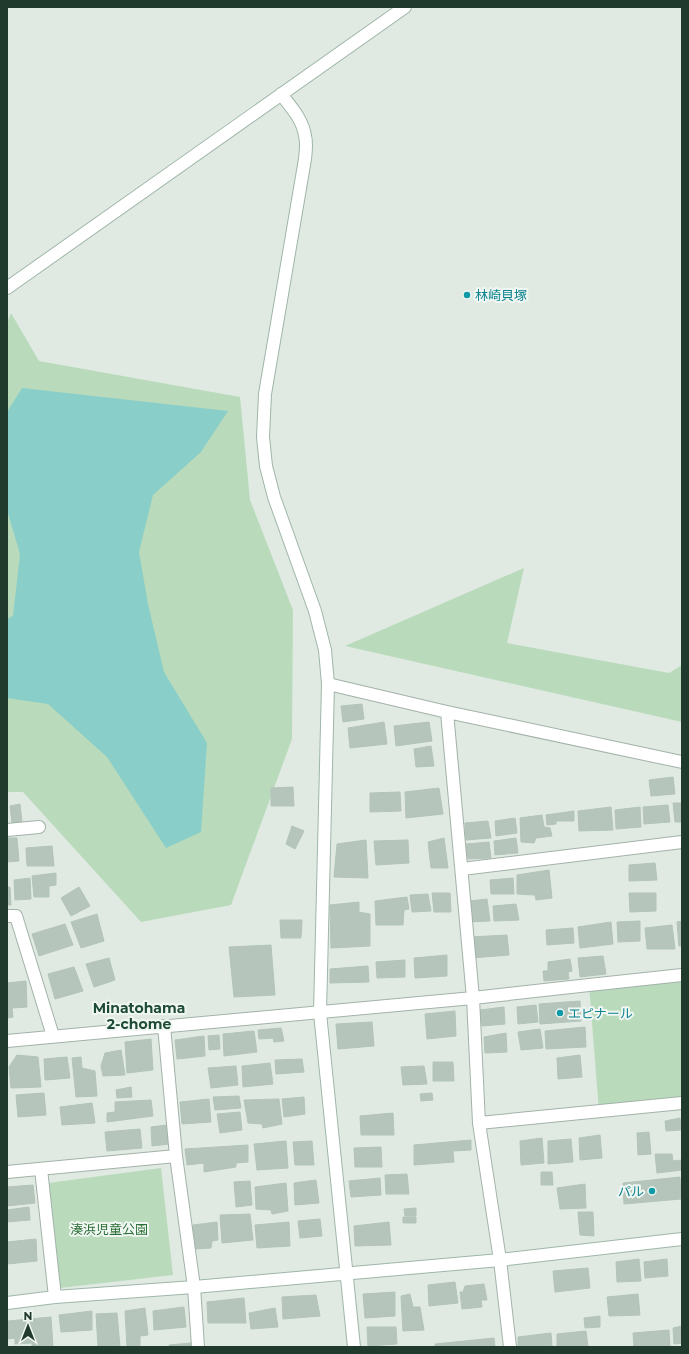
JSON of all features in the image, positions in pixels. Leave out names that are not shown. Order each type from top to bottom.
[{"type":"street","points":[[7,288],[405,7]]},
{"type":"street","points":[[281,94],[300,120],[304,129],[306,137],[306,159],[265,394],[263,436],[266,466],[274,497],[315,611],[325,650],[328,684],[320,1013],[354,1347]]},
{"type":"street","points":[[328,684],[447,712],[682,762]]},
{"type":"street","points":[[447,712],[473,998],[479,1123],[500,1260],[510,1347]]},
{"type":"street","points":[[7,830],[39,827]]},
{"type":"street","points":[[462,869],[682,842]]},
{"type":"street","points":[[7,916],[16,916],[53,1036]]},
{"type":"street","points":[[7,1041],[320,1013],[682,975]]},
{"type":"street","points":[[164,1026],[176,1156],[194,1287],[198,1347]]},
{"type":"street","points":[[479,1123],[682,1103]]},
{"type":"street","points":[[7,1172],[176,1156]]},
{"type":"street","points":[[41,1169],[55,1297]]},
{"type":"street","points":[[7,1303],[55,1297],[194,1287],[500,1260],[682,1239]]},
{"type":"green space","points":[[11,313],[39,361],[240,397],[250,500],[293,610],[292,739],[231,905],[141,922],[23,792],[7,792],[7,323]]},
{"type":"green space","points":[[524,568],[507,643],[669,673],[682,665],[682,722],[345,646]]},
{"type":"green space","points":[[682,975],[682,1103],[599,1111],[589,985]]},
{"type":"green space","name":"湊浜児童公園","points":[[161,1168],[173,1275],[60,1288],[48,1183]]},
{"type":"water","points":[[22,388],[228,411],[201,452],[153,495],[139,552],[148,604],[164,672],[207,743],[201,832],[166,848],[107,757],[48,704],[7,698],[7,619],[13,616],[20,554],[7,510],[7,412]]},
{"type":"building","points":[[362,704],[364,719],[343,722],[341,706]]},
{"type":"building","points":[[384,722],[387,744],[350,748],[348,728]]},
{"type":"building","points":[[429,722],[432,741],[396,746],[394,726]]},
{"type":"building","points":[[431,746],[434,766],[416,767],[414,749]]},
{"type":"building","points":[[673,777],[675,794],[651,796],[649,780]]},
{"type":"building","points":[[293,787],[294,806],[271,806],[271,788]]},
{"type":"building","points":[[439,788],[443,814],[406,818],[405,792]]},
{"type":"building","points":[[400,792],[401,811],[370,812],[370,793]]},
{"type":"building","points":[[673,803],[682,803],[682,822],[675,822]]},
{"type":"building","points":[[20,804],[22,822],[12,823],[10,806]]},
{"type":"building","points":[[668,805],[670,822],[644,824],[643,807]]},
{"type":"building","points":[[611,807],[613,830],[579,831],[578,811]]},
{"type":"building","points":[[640,807],[641,827],[616,829],[615,810]]},
{"type":"building","points":[[574,811],[574,821],[556,821],[556,824],[547,825],[546,815]]},
{"type":"building","points":[[542,815],[544,827],[550,828],[552,836],[536,838],[534,843],[521,842],[520,818]]},
{"type":"building","points":[[515,818],[517,833],[496,836],[495,821]]},
{"type":"building","points":[[488,821],[491,838],[466,840],[465,823]]},
{"type":"building","points":[[292,826],[304,831],[295,849],[286,844]]},
{"type":"building","points":[[7,838],[17,838],[19,861],[7,862]]},
{"type":"building","points":[[444,838],[448,868],[431,868],[428,842]]},
{"type":"building","points":[[516,838],[518,853],[495,855],[494,841]]},
{"type":"building","points":[[366,840],[368,878],[334,877],[337,844]]},
{"type":"building","points":[[408,840],[409,863],[376,865],[374,841]]},
{"type":"building","points":[[489,842],[491,858],[468,859],[466,844]]},
{"type":"building","points":[[52,846],[54,866],[27,866],[26,848]]},
{"type":"building","points":[[655,863],[657,880],[629,881],[629,865]]},
{"type":"building","points":[[549,870],[552,898],[536,900],[535,895],[517,894],[517,875]]},
{"type":"building","points":[[56,873],[56,885],[49,886],[49,897],[34,897],[32,876]]},
{"type":"building","points":[[30,878],[31,899],[15,900],[14,880]]},
{"type":"building","points":[[513,878],[514,894],[491,894],[490,880]]},
{"type":"building","points":[[7,887],[10,887],[11,905],[7,905]]},
{"type":"building","points":[[79,887],[90,906],[71,916],[61,898]]},
{"type":"building","points":[[432,893],[450,893],[451,912],[434,912]]},
{"type":"building","points":[[629,893],[656,893],[656,911],[630,912]]},
{"type":"building","points":[[428,894],[431,911],[412,912],[410,895]]},
{"type":"building","points":[[407,897],[409,909],[404,910],[403,925],[376,925],[375,901]]},
{"type":"building","points":[[487,899],[490,921],[469,922],[469,901]]},
{"type":"building","points":[[359,902],[359,912],[370,914],[370,946],[331,948],[330,905]]},
{"type":"building","points":[[516,904],[519,920],[494,921],[493,906]]},
{"type":"building","points":[[97,914],[104,941],[81,948],[71,922]]},
{"type":"building","points":[[280,920],[302,920],[301,938],[281,938]]},
{"type":"building","points":[[640,921],[640,941],[618,942],[617,922]]},
{"type":"building","points":[[682,921],[682,946],[679,946],[677,922]]},
{"type":"building","points":[[611,922],[613,944],[580,948],[578,927]]},
{"type":"building","points":[[65,924],[73,945],[39,956],[32,934]]},
{"type":"building","points":[[672,925],[675,949],[647,949],[645,928]]},
{"type":"building","points":[[573,928],[574,943],[547,945],[546,930]]},
{"type":"building","points":[[507,935],[509,955],[471,958],[470,937]]},
{"type":"building","points":[[271,945],[275,995],[234,997],[229,947]]},
{"type":"building","points":[[447,955],[447,976],[415,978],[414,958]]},
{"type":"building","points":[[603,956],[606,974],[580,977],[578,958]]},
{"type":"building","points":[[109,958],[115,980],[94,987],[86,964]]},
{"type":"building","points":[[570,959],[572,971],[568,972],[569,979],[544,981],[543,971],[548,971],[548,962]]},
{"type":"building","points":[[405,960],[405,977],[377,978],[376,962]]},
{"type":"building","points":[[368,966],[369,982],[330,983],[330,969]]},
{"type":"building","points":[[74,967],[83,991],[55,999],[48,974]]},
{"type":"building","points":[[26,981],[27,1007],[12,1008],[13,1017],[7,1018],[7,983]]},
{"type":"building","name":"エピナール","points":[[580,1001],[581,1021],[540,1024],[539,1004]]},
{"type":"building","points":[[536,1005],[538,1022],[518,1024],[517,1007]]},
{"type":"building","points":[[504,1007],[505,1024],[482,1026],[480,1010]]},
{"type":"building","points":[[455,1011],[456,1036],[427,1039],[425,1014]]},
{"type":"building","points":[[372,1022],[374,1046],[338,1049],[336,1024]]},
{"type":"building","points":[[585,1027],[586,1047],[546,1049],[545,1031]]},
{"type":"building","points":[[281,1028],[284,1041],[274,1042],[273,1038],[259,1039],[258,1030]]},
{"type":"building","points":[[540,1029],[543,1048],[521,1050],[518,1032]]},
{"type":"building","points":[[254,1031],[257,1052],[224,1056],[223,1034]]},
{"type":"building","points":[[506,1033],[507,1052],[485,1053],[484,1037]]},
{"type":"building","points":[[219,1035],[220,1049],[209,1050],[208,1036]]},
{"type":"building","points":[[204,1036],[205,1056],[177,1059],[175,1040]]},
{"type":"building","points":[[151,1039],[153,1070],[127,1073],[125,1042]]},
{"type":"building","points":[[121,1050],[125,1075],[103,1076],[101,1066],[105,1053]]},
{"type":"building","points":[[17,1055],[38,1057],[41,1087],[11,1088],[9,1067]]},
{"type":"building","points":[[580,1055],[582,1077],[558,1079],[557,1058]]},
{"type":"building","points":[[67,1057],[70,1078],[45,1080],[44,1059]]},
{"type":"building","points":[[81,1057],[82,1068],[95,1071],[97,1096],[76,1097],[72,1058]]},
{"type":"building","points":[[302,1059],[304,1072],[276,1074],[275,1060]]},
{"type":"building","points":[[433,1062],[453,1062],[454,1081],[433,1081]]},
{"type":"building","points":[[270,1063],[273,1084],[243,1087],[242,1066]]},
{"type":"building","points":[[236,1066],[238,1085],[211,1088],[208,1068]]},
{"type":"building","points":[[424,1066],[427,1084],[403,1085],[401,1067]]},
{"type":"building","points":[[131,1087],[132,1097],[117,1098],[116,1090]]},
{"type":"building","points":[[44,1093],[46,1115],[18,1117],[16,1095]]},
{"type":"building","points":[[432,1093],[433,1100],[421,1101],[420,1094]]},
{"type":"building","points":[[239,1096],[241,1108],[215,1110],[213,1097]]},
{"type":"building","points":[[304,1097],[305,1114],[284,1117],[282,1099]]},
{"type":"building","points":[[209,1099],[211,1122],[182,1124],[180,1102]]},
{"type":"building","points":[[279,1099],[282,1124],[263,1128],[262,1124],[248,1123],[244,1100]]},
{"type":"building","points":[[151,1100],[153,1116],[107,1122],[107,1113],[115,1112],[115,1102]]},
{"type":"building","points":[[92,1103],[95,1123],[62,1125],[60,1107]]},
{"type":"building","points":[[240,1112],[242,1130],[220,1133],[217,1114]]},
{"type":"building","points":[[393,1113],[394,1135],[361,1135],[360,1116]]},
{"type":"building","points":[[680,1118],[681,1130],[666,1131],[665,1121]]},
{"type":"building","points":[[167,1125],[169,1144],[152,1146],[151,1127]]},
{"type":"building","points":[[140,1129],[142,1148],[107,1151],[105,1132]]},
{"type":"building","points":[[649,1132],[651,1154],[638,1155],[637,1133]]},
{"type":"building","points":[[600,1135],[602,1158],[580,1160],[579,1138]]},
{"type":"building","points":[[542,1138],[544,1163],[521,1165],[520,1141]]},
{"type":"building","points":[[571,1139],[573,1162],[548,1164],[548,1141]]},
{"type":"building","points":[[471,1140],[471,1150],[453,1151],[454,1162],[414,1165],[414,1145]]},
{"type":"building","points":[[286,1141],[288,1168],[257,1170],[254,1144]]},
{"type":"building","points":[[312,1141],[314,1165],[295,1165],[293,1142]]},
{"type":"building","points":[[248,1145],[248,1162],[236,1163],[236,1167],[204,1172],[204,1163],[187,1165],[185,1149]]},
{"type":"building","points":[[381,1147],[382,1167],[355,1167],[354,1148]]},
{"type":"building","points":[[655,1154],[672,1154],[673,1161],[682,1160],[682,1170],[657,1173]]},
{"type":"building","points":[[541,1172],[552,1172],[553,1185],[541,1185]]},
{"type":"building","points":[[407,1174],[409,1194],[386,1194],[385,1175]]},
{"type":"building","name":"パル","points":[[680,1177],[681,1199],[624,1204],[623,1183]]},
{"type":"building","points":[[380,1178],[381,1195],[351,1197],[349,1181]]},
{"type":"building","points":[[316,1180],[319,1203],[295,1205],[294,1183]]},
{"type":"building","points":[[250,1181],[252,1205],[236,1207],[234,1182]]},
{"type":"building","points":[[286,1183],[288,1211],[272,1214],[271,1210],[256,1209],[255,1187]]},
{"type":"building","points":[[585,1184],[586,1208],[560,1209],[557,1188]]},
{"type":"building","points":[[33,1185],[35,1203],[7,1206],[7,1187]]},
{"type":"building","points":[[29,1207],[30,1220],[7,1222],[7,1210]]},
{"type":"building","points":[[416,1208],[416,1216],[405,1216],[404,1209]]},
{"type":"building","points":[[578,1212],[593,1212],[594,1236],[580,1235]]},
{"type":"building","points":[[250,1214],[253,1240],[222,1243],[220,1215]]},
{"type":"building","points":[[403,1217],[416,1217],[416,1223],[403,1223]]},
{"type":"building","points":[[320,1219],[322,1236],[300,1238],[298,1221]]},
{"type":"building","points":[[217,1222],[218,1240],[212,1241],[211,1248],[195,1249],[193,1225]]},
{"type":"building","points":[[289,1222],[290,1246],[257,1248],[255,1225]]},
{"type":"building","points":[[389,1222],[391,1245],[355,1246],[354,1226]]},
{"type":"building","points":[[36,1239],[37,1261],[7,1264],[7,1242]]},
{"type":"building","points":[[639,1259],[641,1281],[617,1282],[616,1262]]},
{"type":"building","points":[[667,1259],[668,1276],[645,1278],[644,1262]]},
{"type":"building","points":[[588,1268],[590,1288],[555,1292],[553,1271]]},
{"type":"building","points":[[455,1282],[458,1303],[429,1306],[428,1285]]},
{"type":"building","points":[[484,1284],[487,1300],[481,1300],[482,1307],[462,1309],[460,1292],[463,1292],[465,1286]]},
{"type":"building","points":[[395,1292],[395,1316],[365,1318],[363,1294]]},
{"type":"building","points":[[410,1294],[413,1307],[420,1307],[424,1330],[403,1331],[401,1296]]},
{"type":"building","points":[[638,1294],[640,1315],[609,1316],[607,1297]]},
{"type":"building","points":[[316,1295],[320,1316],[283,1319],[282,1297]]},
{"type":"building","points":[[244,1298],[246,1323],[208,1323],[207,1302]]},
{"type":"building","points":[[184,1307],[186,1327],[154,1330],[153,1311]]},
{"type":"building","points":[[145,1308],[148,1335],[140,1336],[140,1347],[127,1347],[125,1311]]},
{"type":"building","points":[[275,1308],[278,1327],[251,1329],[249,1313]]},
{"type":"building","points":[[92,1311],[92,1330],[61,1332],[59,1315]]},
{"type":"building","points":[[117,1313],[120,1347],[98,1347],[96,1314]]},
{"type":"building","points":[[600,1316],[600,1327],[585,1328],[584,1318]]},
{"type":"building","points":[[51,1317],[53,1347],[32,1347],[32,1343],[15,1344],[15,1338],[8,1339],[8,1321]]},
{"type":"building","points":[[682,1326],[682,1343],[674,1344],[673,1328]]},
{"type":"building","points":[[367,1327],[396,1327],[397,1344],[368,1346]]},
{"type":"building","points":[[669,1330],[670,1347],[634,1347],[633,1333]]},
{"type":"building","points":[[586,1331],[588,1347],[557,1347],[557,1334]]},
{"type":"building","points":[[551,1333],[552,1347],[518,1347],[518,1337]]},
{"type":"building","points":[[494,1338],[495,1347],[435,1347],[435,1344]]},
{"type":"building","points":[[191,1343],[192,1347],[169,1347],[169,1345]]},
{"type":"place","name":"林崎貝塚","points":[[467,295]]},
{"type":"place","name":"エピナール","points":[[560,1013]]},
{"type":"place","name":"パル","points":[[652,1191]]},
{"type":"district","name":"Minatohama 2-chome","points":[[139,1016]]}]
